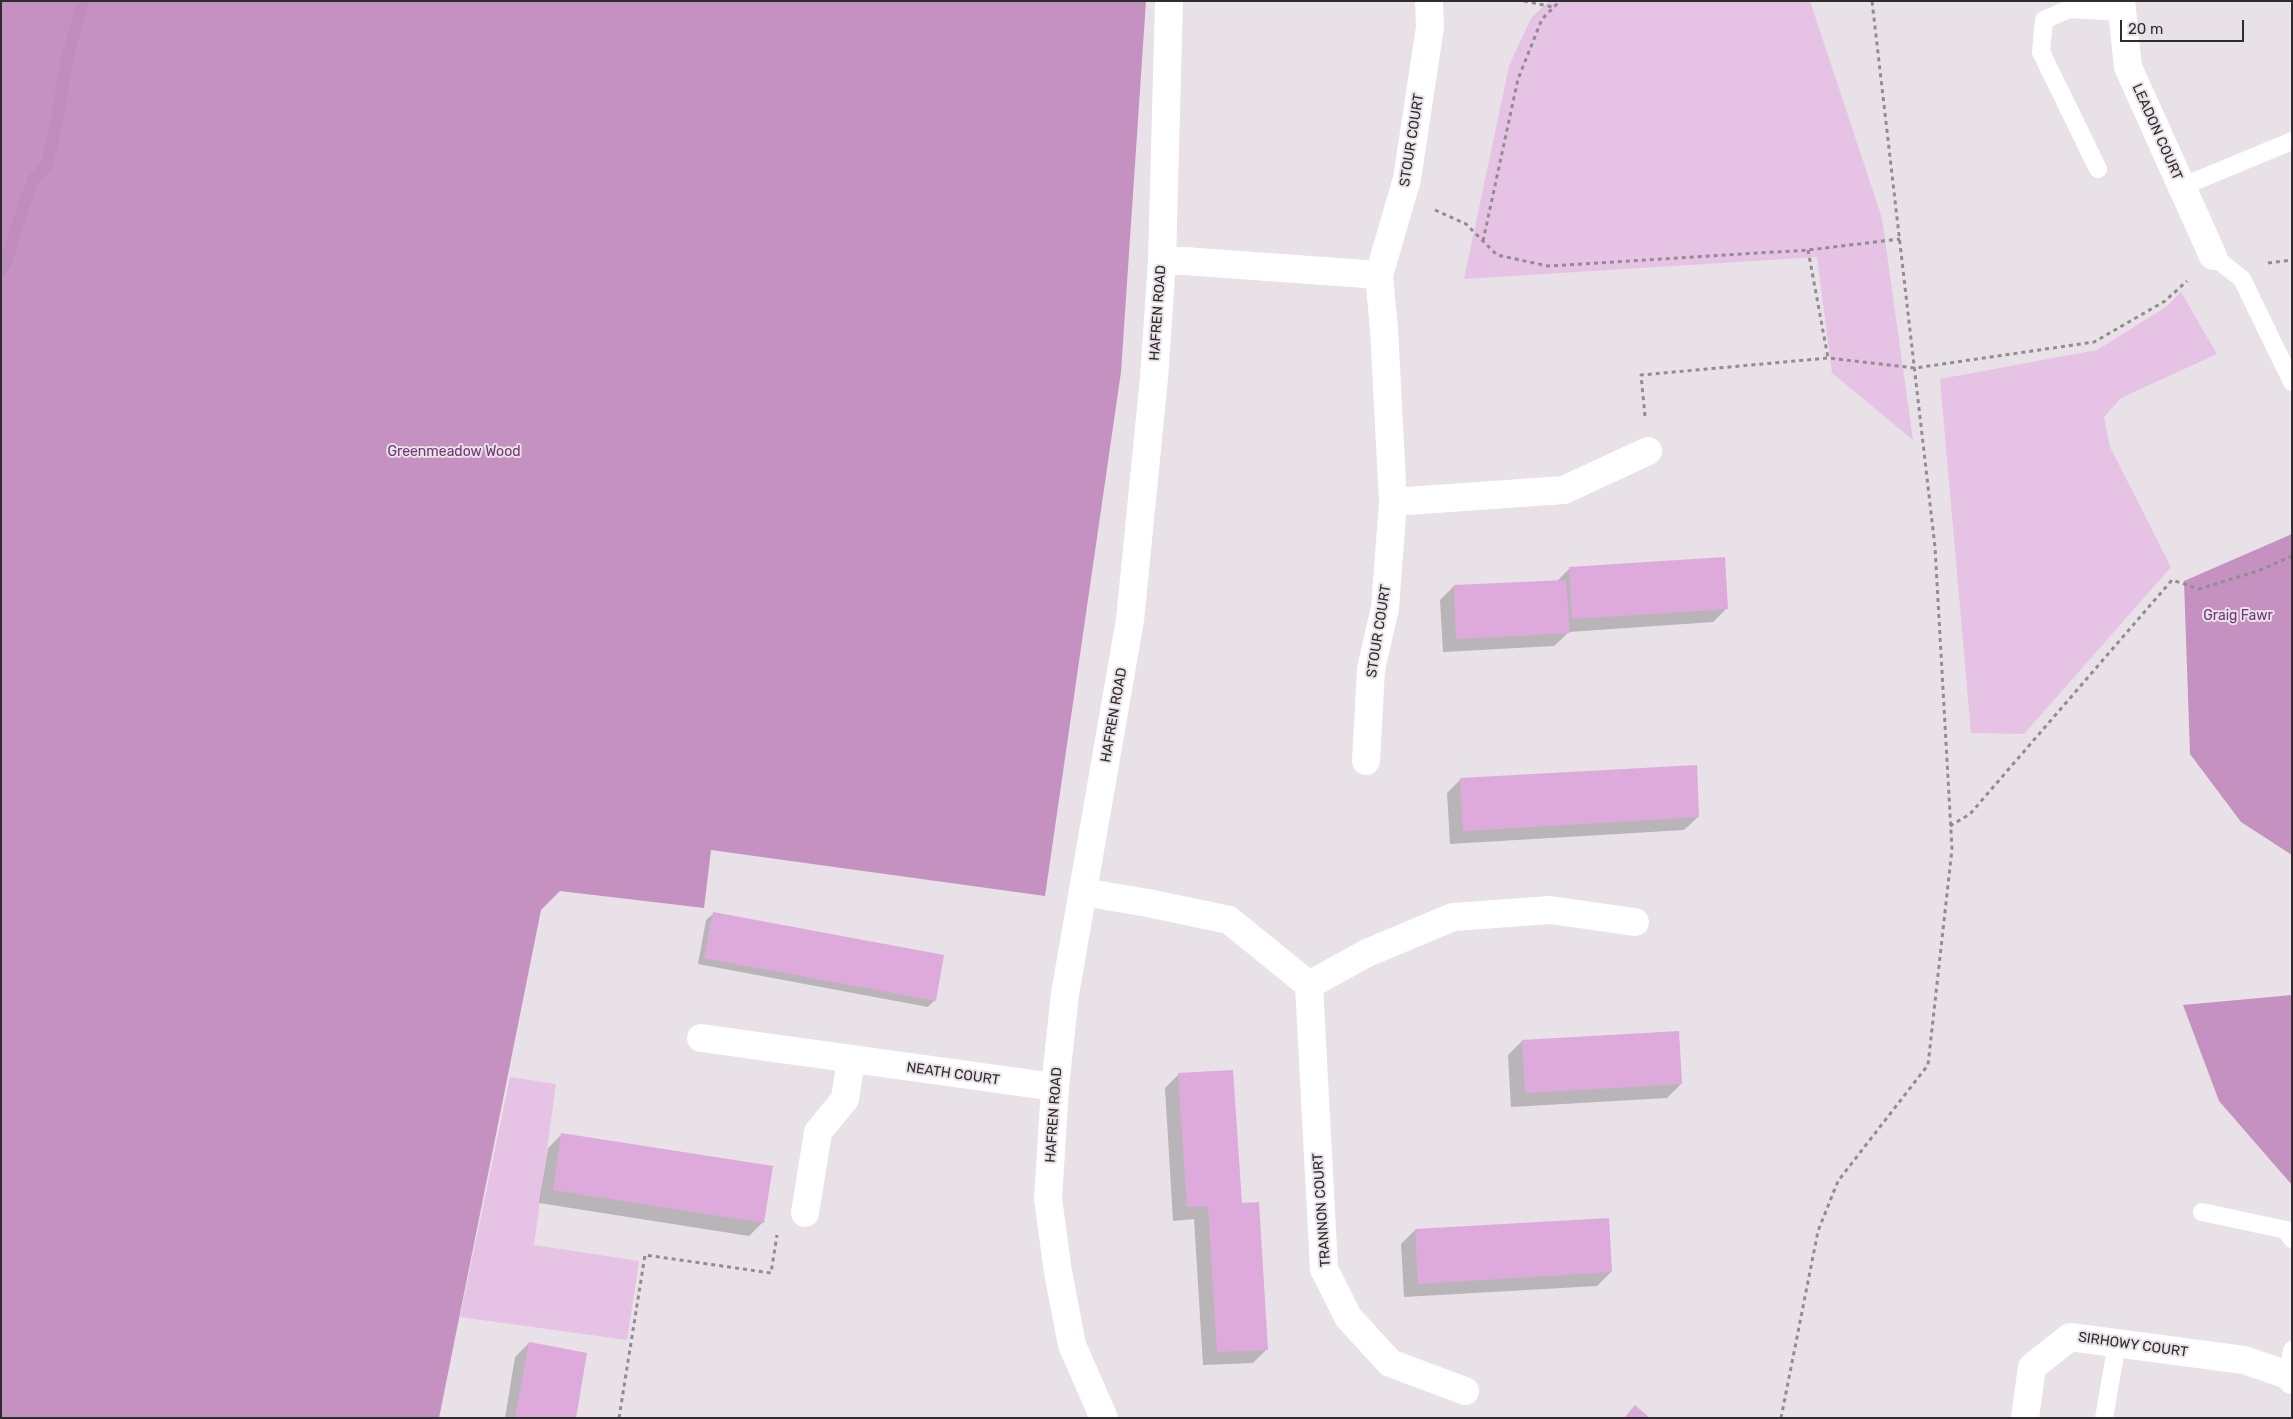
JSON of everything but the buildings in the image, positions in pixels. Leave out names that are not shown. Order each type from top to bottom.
[{"type":"street","name":"HAFREN ROAD","points":[[1104,1418],[1072,1345],[1058,1272],[1048,1199],[1055,1087],[1066,994],[1130,620],[1154,378],[1162,261],[1169,1]]},
{"type":"street","name":"STOUR COURT","points":[[1366,761],[1371,668],[1385,608],[1393,502],[1384,329],[1379,275],[1408,178],[1430,27],[1430,1]]},
{"type":"street","name":"LEADON COURT","points":[[2122,6],[2128,68],[2213,256]]},
{"type":"street","points":[[1162,261],[1204,262],[1379,275]]},
{"type":"street","points":[[1393,502],[1564,490],[1648,451]]},
{"type":"street","points":[[1084,892],[1229,920],[1310,985],[1367,953],[1453,917],[1550,910],[1635,922]]},
{"type":"street","name":"TRANNON COURT","points":[[1310,985],[1324,1269],[1348,1317],[1390,1363],[1465,1391]]},
{"type":"street","name":"NEATH COURT","points":[[701,1038],[1055,1087]]},
{"type":"street","points":[[805,1214],[818,1132],[846,1098],[851,1060]]},
{"type":"street","name":"SIRHOWY COURT","points":[[2025,1418],[2032,1367],[2070,1337],[2244,1360],[2290,1369]]},
{"type":"lane","points":[[2098,169],[2041,52],[2044,20],[2067,5],[2122,6]]},
{"type":"lane","points":[[2182,187],[2292,141]]},
{"type":"lane","points":[[2213,256],[2242,279],[2292,382]]},
{"type":"lane","points":[[2202,1212],[2286,1230],[2292,1239]]},
{"type":"lane","points":[[2104,1418],[2117,1343]]},
{"type":"path","points":[[1524,1],[1554,8]]},
{"type":"path","points":[[1483,241],[1518,79],[1542,19],[1560,1]]},
{"type":"path","points":[[1781,1418],[1818,1231],[1838,1181],[1928,1065],[1952,849],[1936,547],[1872,1]]},
{"type":"path","points":[[1403,194],[1466,224],[1497,255],[1548,266],[1808,250],[1900,239]]},
{"type":"path","points":[[1808,250],[1828,358]]},
{"type":"path","points":[[1648,451],[1641,375],[1828,358],[1915,368],[2094,342],[2165,301],[2213,256],[2266,264],[2292,260]]},
{"type":"path","points":[[1950,826],[1970,814],[2172,580],[2200,589],[2258,571],[2292,556]]},
{"type":"path","points":[[619,1418],[645,1255],[771,1273],[778,1228],[805,1214]]},
{"type":"shaded area","points":[[1549,1],[1810,1],[1882,218],[1913,440],[1832,373],[1817,257],[1464,279],[1509,66],[1531,18]]},
{"type":"shaded area","points":[[2181,292],[2217,354],[2121,398],[2104,417],[2110,447],[2171,567],[2024,734],[1971,733],[1940,379],[2097,350],[2166,307]]},
{"type":"shaded area","points":[[510,1077],[556,1084],[534,1245],[639,1261],[627,1340],[460,1317]]},
{"type":"green space","name":"Greenmeadow Wood","points":[[1,1],[1146,1],[1121,372],[1045,896],[711,850],[704,908],[560,891],[541,910],[439,1418],[1,1418]]},
{"type":"green space","name":"Graig Fawr","points":[[2292,534],[2292,855],[2241,822],[2190,754],[2184,581]]},
{"type":"green space","points":[[2292,995],[2292,1185],[2219,1101],[2183,1005]]},
{"type":"waterway","points":[[1,270],[5,265],[34,179],[47,165],[67,59],[83,1]]}]
